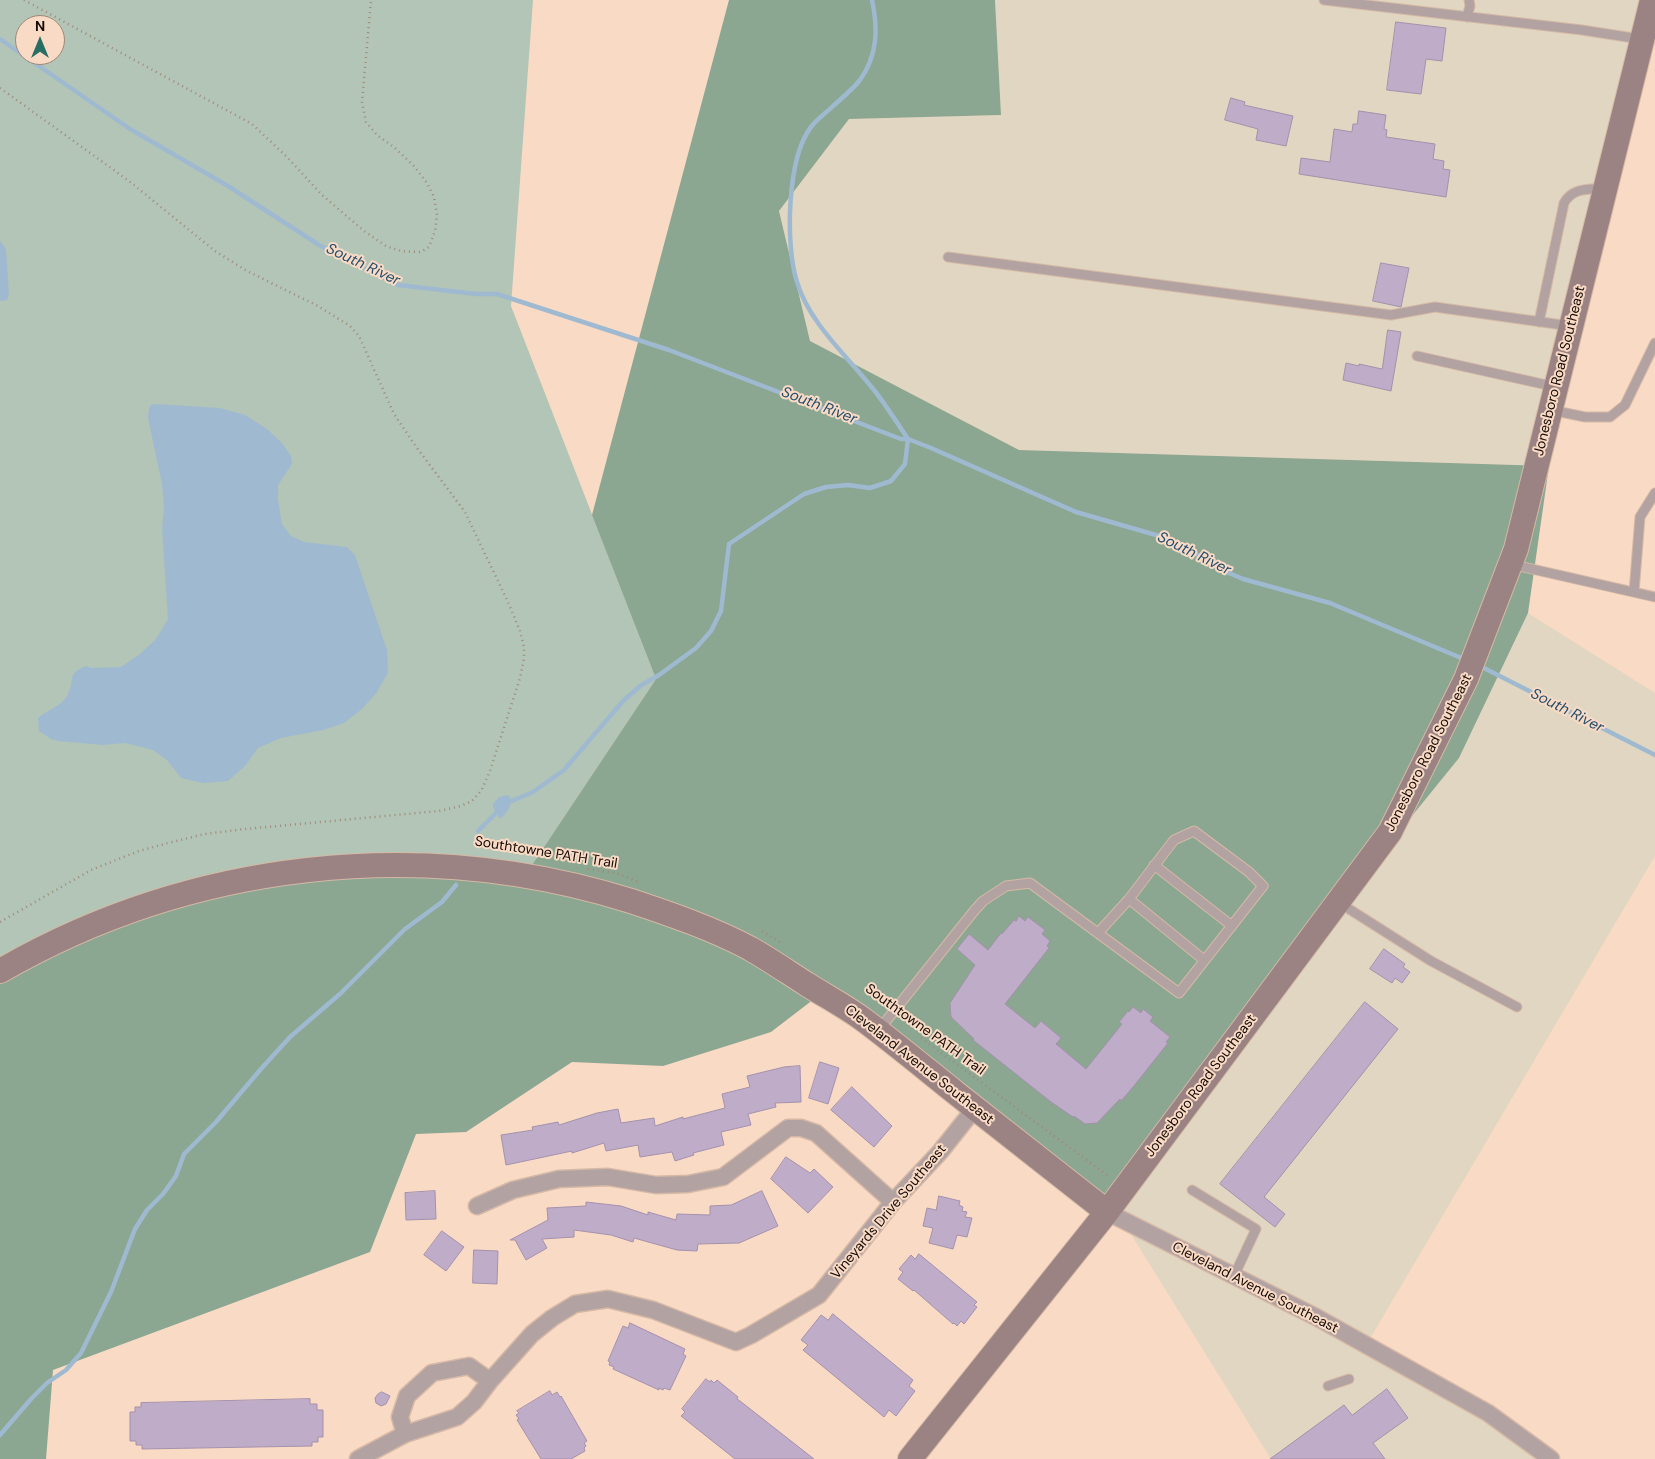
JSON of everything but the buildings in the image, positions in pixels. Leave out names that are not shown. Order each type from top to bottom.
[{"type":"main road","name":"Jonesboro Road Southeast","points":[[910,1459],[1107,1212],[1390,832],[1466,679],[1516,549],[1652,0]]},
{"type":"main road","name":"Cleveland Avenue Southeast","points":[[0,971],[38,949],[89,926],[150,904],[218,884],[285,872],[359,866],[430,866],[525,876],[592,889],[674,915],[750,948],[863,1019],[1107,1212]]},
{"type":"street","name":"Vineyards Drive Southeast","points":[[358,1459],[405,1434],[457,1417],[474,1402],[532,1334],[552,1318],[575,1304],[608,1299],[653,1310],[736,1342],[751,1335],[819,1295],[893,1202],[940,1152],[975,1108]]},
{"type":"street","points":[[477,1206],[514,1190],[559,1179],[608,1177],[656,1185],[688,1184],[723,1177],[788,1128],[802,1128],[816,1133],[893,1202]]},
{"type":"street","name":"Cleveland Avenue Southeast","points":[[1107,1212],[1316,1317],[1488,1413],[1551,1459]]},
{"type":"street","points":[[405,1434],[400,1417],[407,1396],[432,1373],[470,1366],[490,1381]]},
{"type":"lane","points":[[1324,0],[1582,30],[1643,40]]},
{"type":"lane","points":[[1467,17],[1470,6],[1469,0]]},
{"type":"lane","points":[[1539,322],[1564,203],[1568,196],[1578,191],[1606,188]]},
{"type":"lane","points":[[948,257],[1391,314],[1435,307],[1571,327]]},
{"type":"lane","points":[[1551,410],[1585,417],[1610,417],[1625,405],[1655,342]]},
{"type":"lane","points":[[1417,356],[1556,387]]},
{"type":"lane","points":[[1634,592],[1640,517],[1655,493]]},
{"type":"lane","points":[[1510,564],[1655,597]]},
{"type":"lane","points":[[878,1031],[974,911],[984,901],[1006,886],[1030,883],[1179,993],[1264,886],[1249,872],[1194,831],[1174,840],[1129,899],[1098,933]]},
{"type":"lane","points":[[1154,865],[1232,926]]},
{"type":"lane","points":[[1129,899],[1204,960]]},
{"type":"lane","points":[[1338,902],[1431,961],[1517,1007]]},
{"type":"lane","points":[[1192,1190],[1256,1229],[1234,1276]]},
{"type":"lane","points":[[1328,1386],[1349,1379]]},
{"type":"path","points":[[24,0],[252,124],[286,156],[320,194],[364,231],[386,246],[402,251],[421,252],[428,247],[435,231],[437,215],[434,197],[427,183],[414,166],[395,148],[377,135],[366,122],[362,102],[371,0]]},
{"type":"path","points":[[0,88],[129,181],[215,251],[247,271],[318,306],[350,326],[367,353],[394,414],[465,512],[508,602],[520,631],[524,647],[524,659],[520,678],[490,771],[481,792],[472,801],[461,806],[439,811],[204,834],[139,851],[91,870],[0,922]]},
{"type":"path","name":"Southtowne PATH Trail","points":[[582,868],[620,874],[638,881]]},
{"type":"path","points":[[757,929],[782,944]]},
{"type":"path","name":"Southtowne PATH Trail","points":[[914,1034],[1108,1175]]},
{"type":"shaded area","points":[[995,0],[1655,0],[1563,363],[1549,466],[1019,450],[810,341],[779,211],[849,119],[1001,115]]},
{"type":"shaded area","points":[[1528,613],[1655,693],[1655,856],[1368,1342],[1546,1444],[1558,1459],[1271,1459],[1114,1207],[1274,986],[1459,758]]},
{"type":"green space","points":[[0,0],[533,0],[511,306],[656,679],[520,883],[0,981]]},
{"type":"green space","points":[[729,0],[995,0],[1001,115],[849,119],[779,211],[810,341],[1019,450],[1549,466],[1528,613],[1459,758],[1274,986],[1113,1208],[814,999],[771,1032],[663,1066],[572,1062],[466,1132],[416,1134],[370,1252],[53,1370],[46,1459],[0,1459],[0,981],[80,935],[224,884],[402,866],[520,883],[656,679],[592,515]]},
{"type":"water","points":[[0,241],[6,249],[9,294],[7,300],[0,301]]},
{"type":"water","points":[[155,404],[220,408],[245,415],[267,429],[282,443],[291,456],[292,464],[278,485],[278,500],[282,524],[291,536],[304,542],[347,547],[355,555],[387,650],[388,673],[377,692],[362,709],[344,723],[323,730],[281,738],[258,748],[245,766],[228,781],[203,783],[181,778],[167,760],[153,750],[125,743],[103,745],[58,741],[39,731],[38,718],[64,700],[70,691],[75,672],[86,666],[91,668],[121,667],[140,654],[156,639],[168,619],[162,529],[164,507],[162,484],[148,418],[149,408]]},
{"type":"water","points":[[508,795],[512,800],[508,811],[500,819],[493,804],[499,797]]},
{"type":"waterway","points":[[507,803],[533,792],[564,770],[623,701],[640,686],[659,675],[696,648],[711,631],[721,611],[729,544],[804,494],[826,487],[848,485],[870,488],[891,481],[905,464],[908,439],[878,396],[810,312],[797,282],[791,247],[790,202],[797,159],[803,141],[811,127],[854,87],[866,71],[873,51],[876,31],[872,0]]},
{"type":"waterway","name":"South River","points":[[0,39],[130,129],[228,186],[319,245],[398,285],[476,294],[497,294],[669,350],[901,439],[908,439],[931,448],[1076,512],[1163,537],[1183,546],[1222,570],[1243,579],[1330,603],[1466,660]]},
{"type":"waterway","name":"South River","points":[[1478,665],[1655,755]]},
{"type":"waterway","points":[[478,831],[500,809]]},
{"type":"waterway","points":[[0,1435],[31,1399],[47,1383],[66,1370],[81,1353],[111,1292],[135,1229],[147,1210],[163,1194],[176,1176],[184,1154],[216,1122],[290,1037],[341,993],[405,929],[442,902],[456,885]]}]
